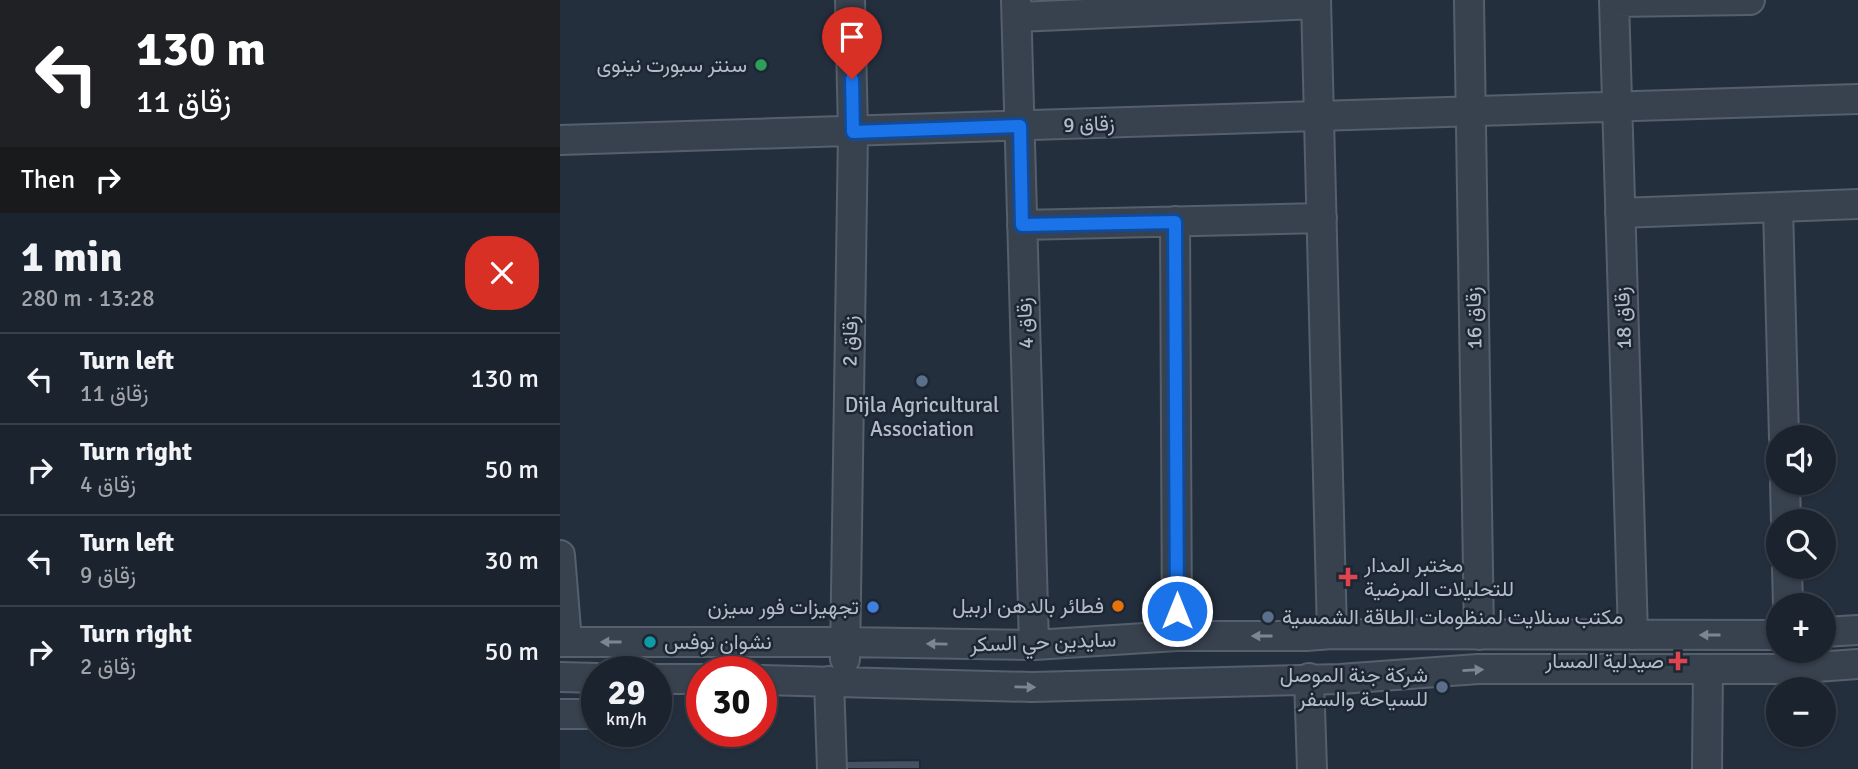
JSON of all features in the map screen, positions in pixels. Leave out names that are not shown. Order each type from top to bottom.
[{"type":"street","name":"زقاق 2","points":[[832,769],[836,682],[845,642],[853,132],[850,0]]},
{"type":"street","name":"زقاق 16","points":[[1469,0],[1479,635]]},
{"type":"street","points":[[1614,1],[1750,0]]},
{"type":"street","name":"زقاق 18","points":[[1614,1],[1633,635]]},
{"type":"street","points":[[1016,8],[1316,2],[1332,634]]},
{"type":"street","name":"زقاق 4","points":[[1016,8],[1034,645]]},
{"type":"street","name":"زقاق 9","points":[[560,140],[1858,99]]},
{"type":"street","points":[[1620,213],[1858,204]]},
{"type":"street","points":[[1778,207],[1784,425]]},
{"type":"street","points":[[1022,225],[1322,218]]},
{"type":"street","points":[[1175,222],[1177,636]]},
{"type":"street","points":[[560,555],[564,642]]},
{"type":"street","points":[[1836,631],[1858,630]]},
{"type":"street","name":"سايدين حي السكر","points":[[564,642],[1034,645],[1177,636],[1766,635]]},
{"type":"street","name":"سايدين حي السكر","points":[[777,680],[1032,687],[1340,679],[1478,669],[1789,669],[1858,664]]},
{"type":"street","points":[[1707,769],[1708,669]]},
{"type":"street","points":[[560,677],[581,678]]},
{"type":"street","points":[[1309,678],[1312,769]]},
{"type":"street","points":[[560,714],[581,714]]},
{"type":"building","points":[[920,760],[920,769],[839,769],[839,761]]},
{"type":"place","name":"سنتر سبورت نينوى","points":[[761,65]]},
{"type":"place","name":"Dijla Agricultural Association","points":[[922,381]]},
{"type":"place","name":"مختبر المدار للتحليلات المرضية","points":[[1348,577]]},
{"type":"place","name":"فطائر بالدهن اربيل","points":[[1118,606]]},
{"type":"place","name":"تجهيزات فور سيزن","points":[[873,607]]},
{"type":"place","name":"مكتب سنلايت لمنظومات الطاقة الشمسية","points":[[1268,617]]},
{"type":"place","name":"نشوان نوفس","points":[[650,642]]},
{"type":"place","name":"صيدلية المسار","points":[[1678,661]]},
{"type":"place","name":"شركة جنة الموصل للسياحة والسفر","points":[[1442,687]]},
{"type":"route","points":[[852,79],[853,132],[1020,126],[1022,225],[1175,222],[1177,611]]}]
